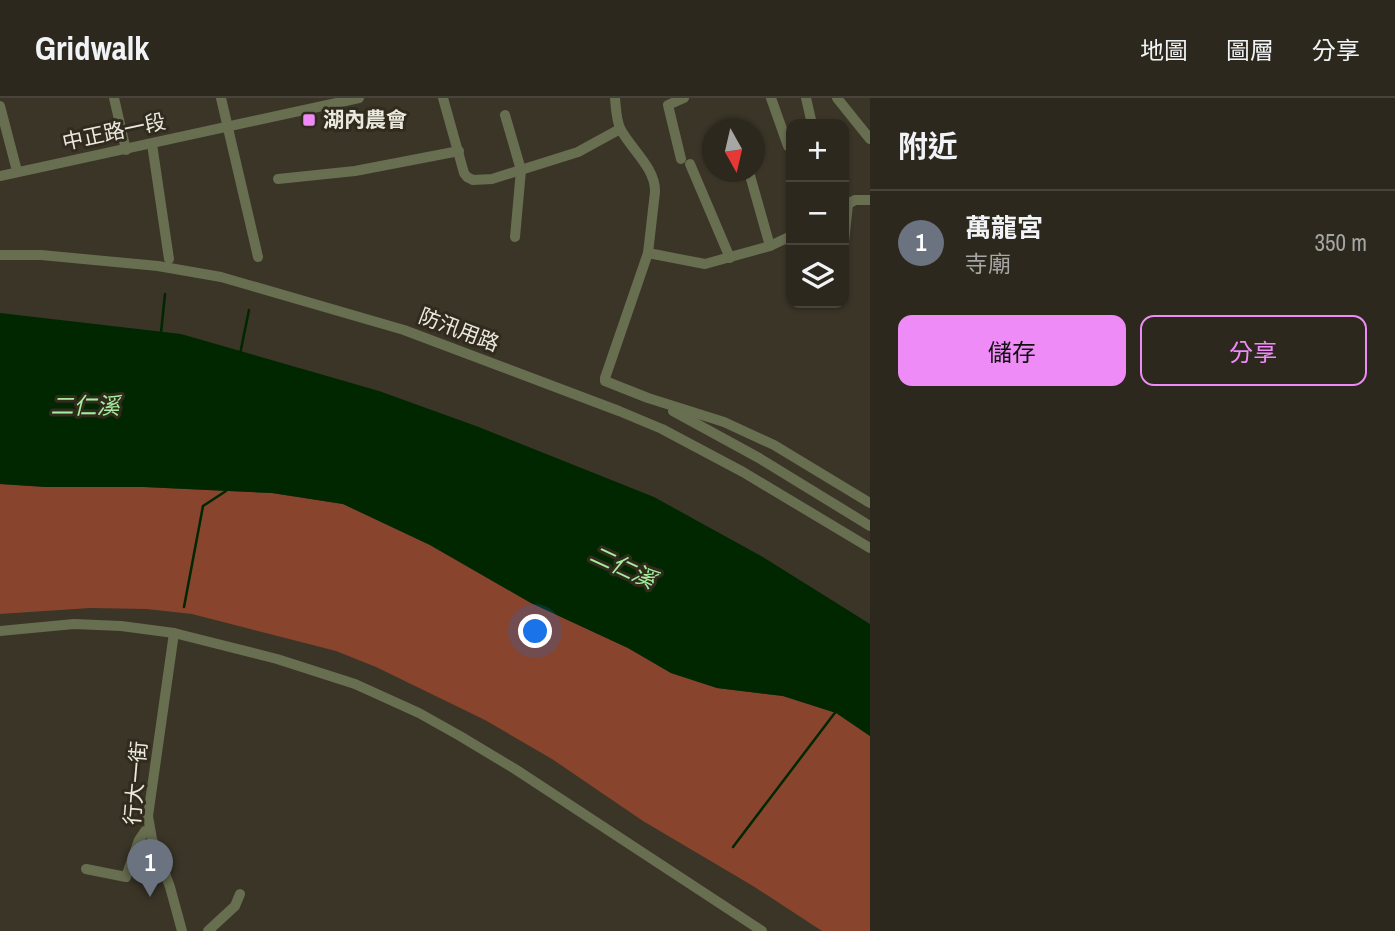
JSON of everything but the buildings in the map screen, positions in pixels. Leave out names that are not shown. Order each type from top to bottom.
[{"type":"street","points":[[114,98],[126,150]]},
{"type":"street","points":[[221,98],[258,257]]},
{"type":"street","name":"中正路一段","points":[[0,176],[359,98]]},
{"type":"street","points":[[443,98],[464,173],[473,180],[492,179],[578,152],[620,129]]},
{"type":"street","points":[[615,98],[620,129],[656,184],[648,253],[605,381],[724,422],[774,445],[870,503]]},
{"type":"street","points":[[684,98],[668,105],[686,162],[730,258]]},
{"type":"street","points":[[771,98],[786,140]]},
{"type":"street","points":[[806,98],[811,119]]},
{"type":"street","points":[[837,98],[870,139]]},
{"type":"street","points":[[0,107],[18,171]]},
{"type":"street","points":[[505,115],[521,170],[515,237]]},
{"type":"street","points":[[152,144],[169,259]]},
{"type":"street","points":[[278,180],[355,171],[459,151]]},
{"type":"street","points":[[752,182],[770,246]]},
{"type":"street","points":[[849,203],[855,200],[870,200]]},
{"type":"street","points":[[648,253],[705,264],[770,246],[786,238]]},
{"type":"street","name":"防汛用路","points":[[0,255],[41,255],[158,266],[221,277],[404,330],[662,429],[743,472],[870,548]]},
{"type":"street","points":[[648,398],[759,458],[870,526]]},
{"type":"street","points":[[0,631],[74,624],[121,626],[174,633],[277,659],[355,684],[419,713],[514,769],[762,931]]},
{"type":"street","name":"行大一街","points":[[174,633],[148,816],[150,831],[182,931]]},
{"type":"street","points":[[86,869],[126,877],[139,840],[145,831],[150,831]]},
{"type":"street","points":[[208,931],[234,906],[240,894]]},
{"type":"shaded area","points":[[0,484],[272,493],[343,504],[430,545],[531,603],[628,648],[671,673],[717,688],[783,696],[837,713],[870,736],[870,931],[822,931],[753,886],[643,821],[552,759],[485,720],[376,667],[336,651],[192,614],[147,609],[90,608],[0,614]]},
{"type":"water","name":"二仁溪","points":[[0,313],[181,334],[379,391],[476,426],[654,497],[761,556],[870,624],[870,736],[836,713],[783,696],[717,688],[671,673],[628,648],[531,603],[430,545],[343,504],[272,493],[0,484]]},
{"type":"waterway","points":[[161,333],[165,294]]},
{"type":"waterway","points":[[240,354],[249,310]]},
{"type":"waterway","points":[[184,607],[203,506],[226,491]]},
{"type":"waterway","points":[[733,847],[837,710]]},
{"type":"place","name":"湖內農會","points":[[309,120]]},
{"type":"place","name":"萬龍宮","points":[[150,897]]}]
